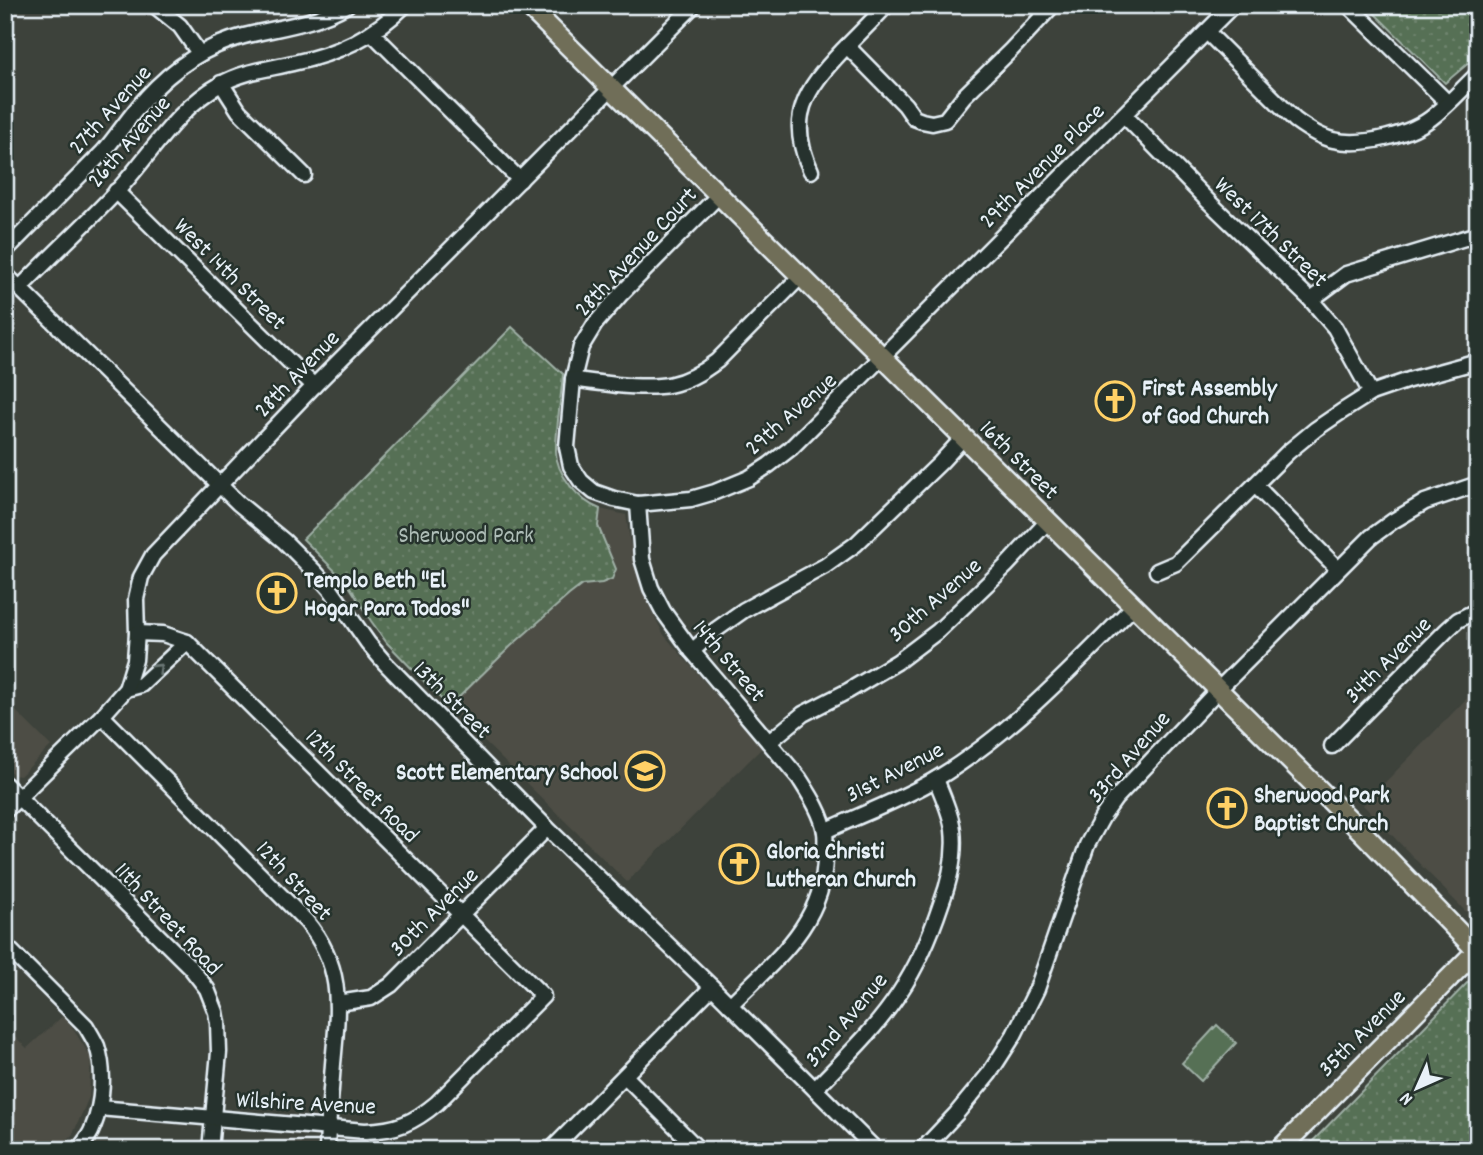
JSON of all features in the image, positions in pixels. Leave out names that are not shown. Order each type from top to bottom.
[{"type":"main road","name":"16th Street","points":[[527,5],[1410,880],[1477,951]]},
{"type":"main road","name":"35th Avenue","points":[[1279,1150],[1477,951]]},
{"type":"street","points":[[154,5],[180,26],[199,53]]},
{"type":"street","name":"27th Avenue","points":[[5,251],[118,136],[144,99],[167,77],[199,53],[244,36],[287,28],[325,16],[347,5]]},
{"type":"street","name":"26th Avenue","points":[[20,288],[142,163],[189,105],[222,83],[258,70],[332,52],[372,33],[405,5]]},
{"type":"street","name":"28th Avenue","points":[[5,811],[102,716],[125,688],[135,660],[136,599],[141,577],[153,555],[314,386],[694,5]]},
{"type":"street","points":[[811,171],[803,155],[799,136],[799,122],[806,97],[821,74],[887,5]]},
{"type":"street","points":[[847,46],[905,105],[914,118],[932,123],[945,120],[964,96],[1053,5]]},
{"type":"street","name":"29th Avenue Place","points":[[882,358],[1233,5]]},
{"type":"street","points":[[1348,5],[1448,103]]},
{"type":"street","points":[[1207,32],[1295,120],[1330,140],[1366,142],[1399,134],[1423,124],[1435,116],[1478,74]]},
{"type":"street","points":[[372,33],[520,180]]},
{"type":"street","points":[[222,83],[239,110],[304,175]]},
{"type":"street","name":"West 17th Street","points":[[1124,115],[1219,212],[1311,300],[1335,328],[1371,393]]},
{"type":"street","name":"West 14th Street","points":[[116,191],[314,386]]},
{"type":"street","name":"28th Avenue Court","points":[[638,504],[594,492],[581,481],[571,466],[567,447],[573,379],[581,347],[594,324],[621,294],[719,195]]},
{"type":"street","points":[[1311,300],[1346,274],[1478,234]]},
{"type":"street","name":"13th Street","points":[[6,276],[237,503],[284,541],[315,572],[385,663],[547,828],[876,1150]]},
{"type":"street","points":[[573,379],[646,387],[671,385],[688,379],[701,373],[716,360],[801,276]]},
{"type":"street","name":"29th Avenue","points":[[638,504],[691,499],[749,478],[791,448],[882,358]]},
{"type":"street","points":[[1157,571],[1176,563],[1288,452],[1316,429],[1371,393],[1478,361]]},
{"type":"street","points":[[692,651],[744,610],[825,566],[856,544],[964,437]]},
{"type":"street","name":"33rd Avenue","points":[[922,1150],[981,1084],[1014,1035],[1037,989],[1087,845],[1102,816],[1133,778],[1371,537],[1425,502],[1478,484]]},
{"type":"street","points":[[1255,485],[1338,569]]},
{"type":"street","name":"14th Street","points":[[638,504],[642,559],[651,588],[663,611],[692,651],[799,778],[825,831]]},
{"type":"street","name":"30th Avenue","points":[[769,742],[803,714],[897,662],[938,631],[1006,566],[1048,521]]},
{"type":"street","name":"31st Avenue","points":[[825,831],[936,779],[1006,730],[1134,606]]},
{"type":"street","name":"34th Avenue","points":[[1332,746],[1447,630],[1458,620],[1478,610]]},
{"type":"street","points":[[125,688],[141,685],[187,642],[163,634],[137,633]]},
{"type":"street","name":"12th Street Road","points":[[187,642],[543,996]]},
{"type":"street","name":"12th Street","points":[[102,716],[306,921],[315,931],[328,955],[334,972],[338,1003],[327,1150]]},
{"type":"street","name":"32nd Avenue","points":[[815,1089],[864,1038],[900,991],[917,962],[936,917],[954,855],[952,822],[936,779]]},
{"type":"street","name":"11th Street Road","points":[[5,784],[190,967],[207,989],[218,1023],[219,1052],[213,1119]]},
{"type":"street","name":"30th Avenue","points":[[338,1003],[371,998],[391,985],[547,828]]},
{"type":"street","points":[[730,1005],[789,946],[814,908],[825,863],[825,831]]},
{"type":"street","points":[[5,945],[86,1027],[96,1043],[102,1075],[99,1108],[93,1129],[78,1150]]},
{"type":"street","points":[[551,1150],[712,987]]},
{"type":"street","name":"Wilshire Avenue","points":[[99,1108],[365,1131],[399,1126],[419,1117],[462,1078],[543,996]]},
{"type":"street","points":[[625,1076],[699,1150]]},
{"type":"street","points":[[210,1150],[213,1119]]},
{"type":"shaded area","points":[[600,509],[626,515],[634,567],[664,635],[762,748],[627,882],[449,707],[511,646],[569,595],[582,585],[602,583],[616,569],[598,526]]},
{"type":"shaded area","points":[[1478,687],[1478,915],[1465,911],[1363,805]]},
{"type":"shaded area","points":[[5,700],[51,746],[20,776],[14,775],[5,767]]},
{"type":"shaded area","points":[[64,1015],[91,1057],[89,1097],[73,1134],[58,1150],[5,1150],[5,1028],[27,1048]]},
{"type":"green space","points":[[1366,5],[1478,5],[1478,55],[1445,83]]},
{"type":"green space","name":"Sherwood Park","points":[[512,327],[563,374],[557,460],[570,486],[584,500],[600,509],[598,526],[616,569],[612,579],[582,585],[569,595],[511,646],[449,707],[387,643],[348,584],[303,539]]},
{"type":"green space","points":[[1473,977],[1478,982],[1478,1150],[1304,1150]]},
{"type":"green space","points":[[1217,1025],[1236,1043],[1201,1081],[1182,1063]]},
{"type":"place","name":"First Assembly of God Church","points":[[1115,401]]},
{"type":"place","name":"Templo Beth \"El Hogar Para Todos\"","points":[[277,593]]},
{"type":"place","name":"Scott Elementary School","points":[[645,771]]},
{"type":"place","name":"Sherwood Park Baptist Church","points":[[1227,808]]},
{"type":"place","name":"Gloria Christi Lutheran Church","points":[[739,864]]}]
